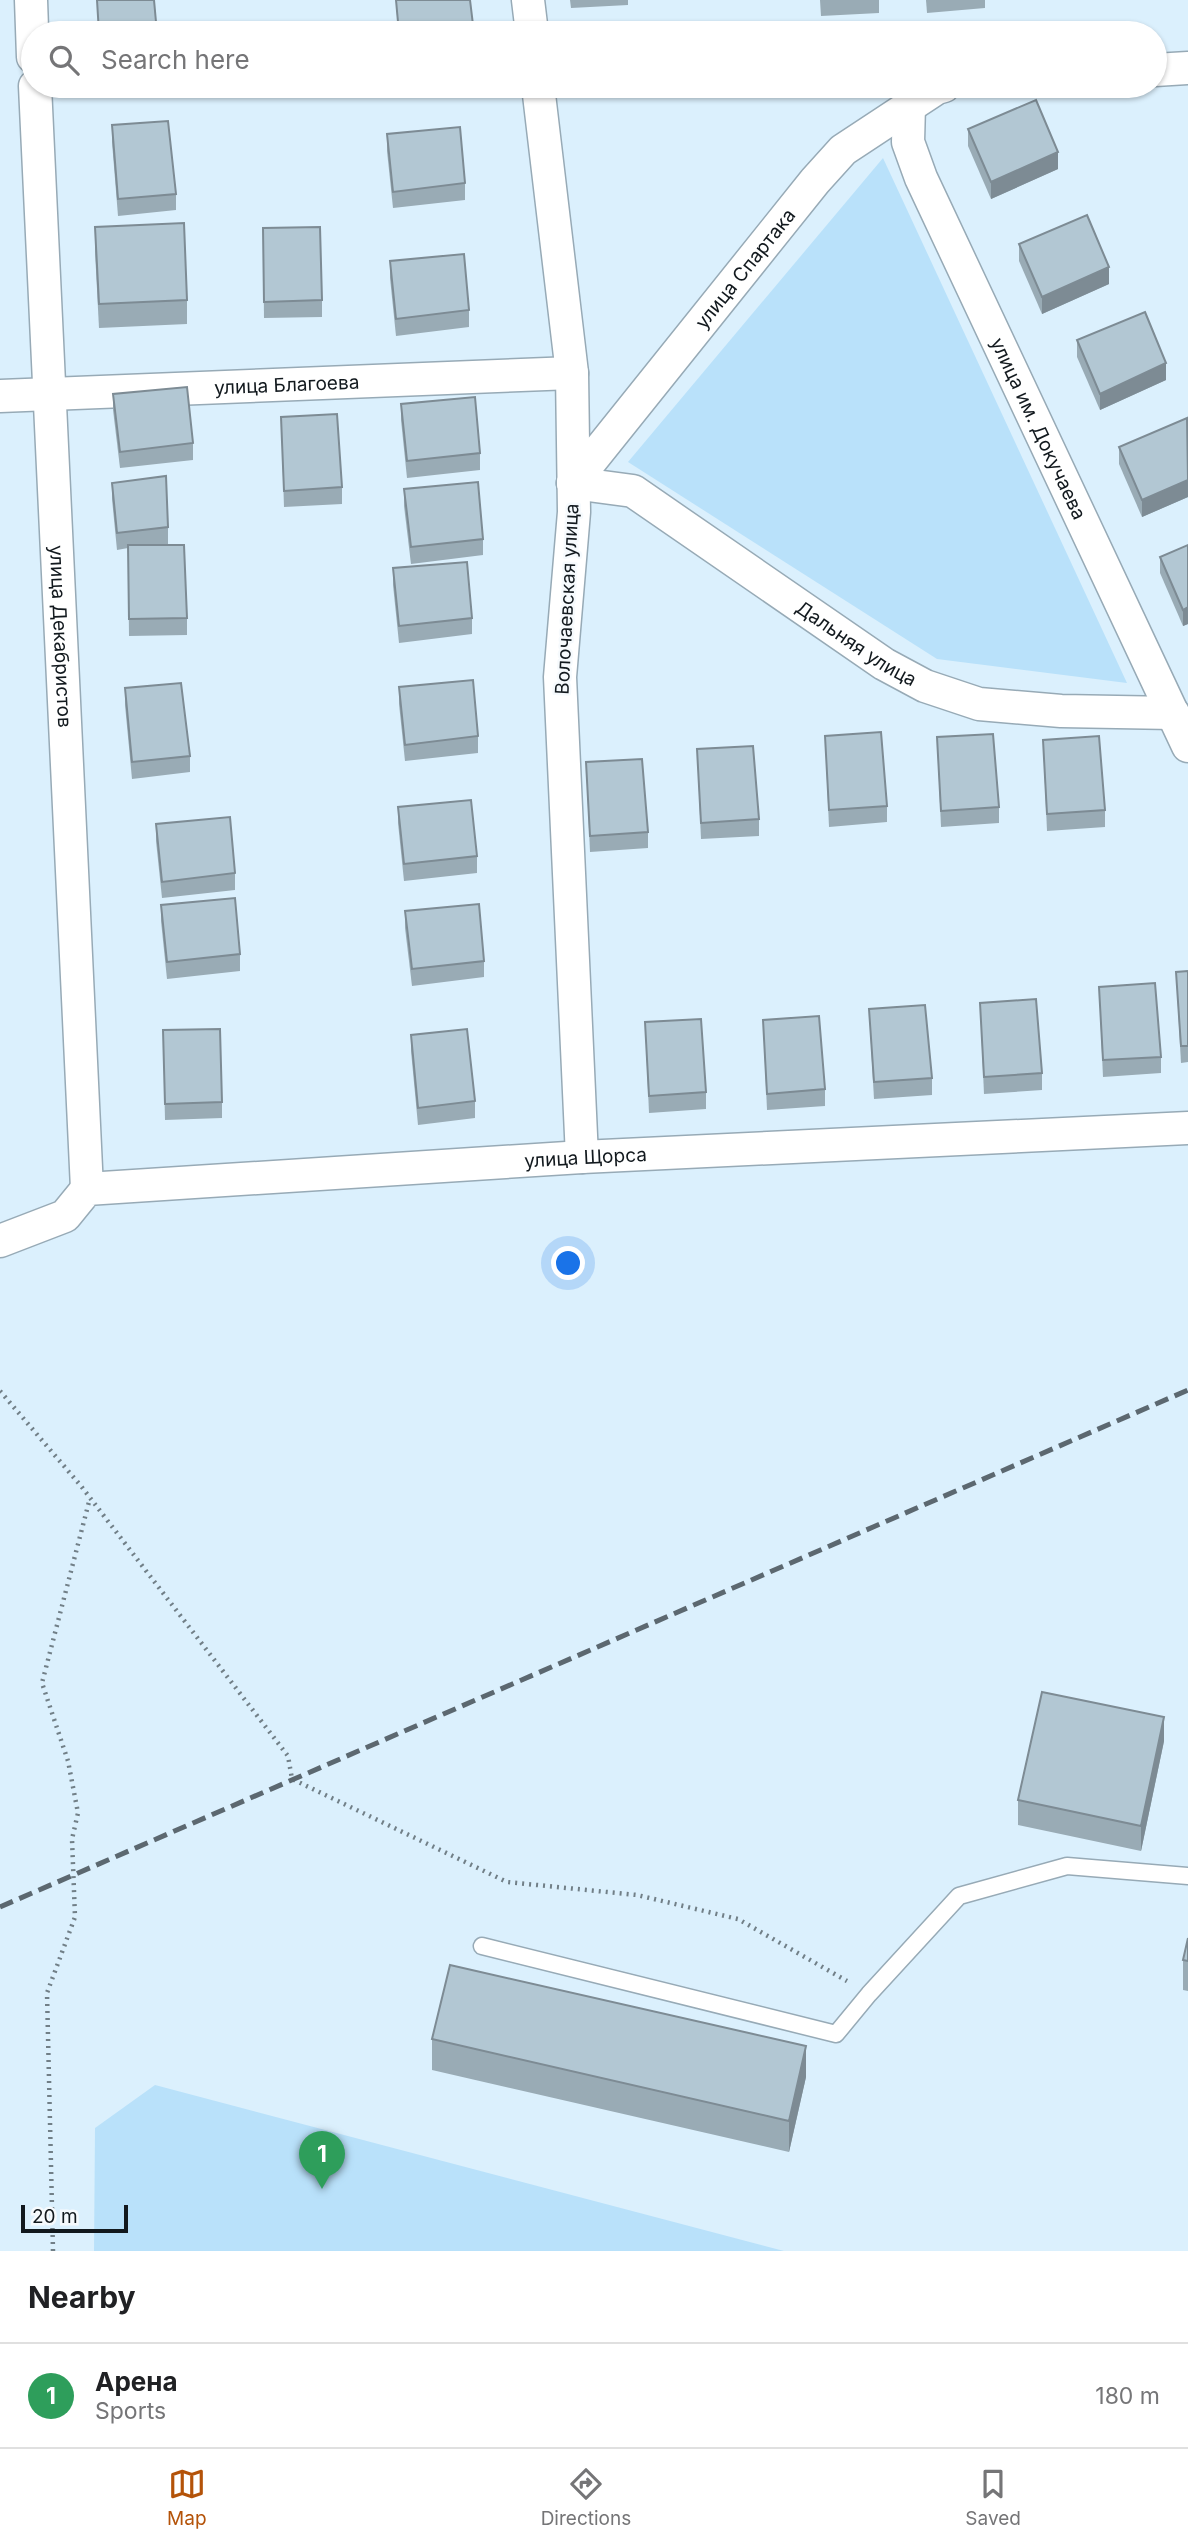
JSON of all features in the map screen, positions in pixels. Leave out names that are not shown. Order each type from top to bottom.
[{"type":"street","points":[[31,0],[32,21]]},
{"type":"street","points":[[528,0],[531,21]]},
{"type":"street","points":[[1167,69],[1188,68]]},
{"type":"street","name":"улица Декабристов","points":[[35,98],[87,1189]]},
{"type":"street","name":"Волочаевская улица","points":[[539,98],[572,373],[574,513],[559,677],[582,1157]]},
{"type":"street","name":"улица Спартака","points":[[573,483],[842,150],[921,98]]},
{"type":"street","name":"улица им. Докучаева","points":[[909,105],[908,142],[921,178],[1188,746]]},
{"type":"street","name":"улица Благоева","points":[[0,396],[572,373]]},
{"type":"street","name":"Дальняя улица","points":[[573,483],[633,491],[884,663],[925,686],[979,704],[1061,711],[1172,713]]},
{"type":"street","name":"улица Щорса","points":[[87,1189],[582,1157],[1188,1128]]},
{"type":"street","points":[[0,1241],[65,1216],[87,1189]]},
{"type":"lane","points":[[482,1946],[836,2034],[959,1896],[1067,1867],[1188,1876]]},
{"type":"path","points":[[0,1391],[90,1498],[288,1756],[292,1779],[507,1882],[636,1895],[738,1919],[869,1994]]},
{"type":"path","points":[[53,2251],[47,1993],[75,1917],[72,1839],[78,1813],[68,1761],[42,1683],[90,1498]]},
{"type":"shaded area","points":[[883,158],[1127,683],[937,659],[628,462]]},
{"type":"shaded area","points":[[155,2085],[784,2251],[94,2251],[95,2128]]},
{"type":"building","points":[[97,0],[154,0],[156,21],[98,21]]},
{"type":"building","points":[[396,0],[470,0],[473,21],[398,21]]},
{"type":"building","points":[[1036,100],[1058,152],[991,182],[968,129]]},
{"type":"building","points":[[168,121],[176,194],[118,199],[112,125]]},
{"type":"building","points":[[460,127],[465,183],[393,192],[387,134]]},
{"type":"building","points":[[1087,215],[1109,267],[1042,297],[1019,244]]},
{"type":"building","points":[[184,223],[187,300],[99,304],[95,227]]},
{"type":"building","points":[[320,227],[322,300],[264,302],[263,228]]},
{"type":"building","points":[[464,254],[469,310],[396,319],[390,261]]},
{"type":"building","points":[[1145,312],[1166,363],[1100,394],[1077,340]]},
{"type":"building","points":[[187,387],[193,443],[120,452],[113,394]]},
{"type":"building","points":[[475,397],[480,453],[407,461],[401,404]]},
{"type":"building","points":[[337,414],[342,487],[284,491],[281,417]]},
{"type":"building","points":[[1187,418],[1188,480],[1142,500],[1119,447]]},
{"type":"building","points":[[166,476],[168,527],[117,533],[112,483]]},
{"type":"building","points":[[478,482],[483,539],[411,547],[404,489]]},
{"type":"building","points":[[128,545],[184,545],[187,618],[129,619]]},
{"type":"building","points":[[1188,545],[1188,607],[1183,610],[1160,557]]},
{"type":"building","points":[[467,562],[472,618],[399,626],[393,568]]},
{"type":"building","points":[[473,680],[478,736],[405,745],[399,687]]},
{"type":"building","points":[[181,683],[190,756],[132,762],[125,688]]},
{"type":"building","points":[[881,732],[887,806],[829,810],[825,736]]},
{"type":"building","points":[[993,734],[999,807],[941,811],[937,737]]},
{"type":"building","points":[[1099,736],[1105,810],[1047,814],[1043,740]]},
{"type":"building","points":[[753,746],[759,819],[701,823],[697,749]]},
{"type":"building","points":[[642,759],[648,832],[590,836],[586,762]]},
{"type":"building","points":[[471,800],[477,856],[404,864],[398,807]]},
{"type":"building","points":[[230,817],[235,873],[162,882],[156,824]]},
{"type":"building","points":[[235,898],[240,954],[167,962],[161,905]]},
{"type":"building","points":[[479,904],[484,961],[412,969],[405,911]]},
{"type":"building","points":[[1188,971],[1188,1046],[1181,1046],[1176,972]]},
{"type":"building","points":[[1155,983],[1161,1057],[1103,1060],[1099,987]]},
{"type":"building","points":[[1036,999],[1042,1073],[984,1077],[980,1003]]},
{"type":"building","points":[[925,1005],[932,1078],[874,1082],[869,1009]]},
{"type":"building","points":[[819,1016],[825,1089],[767,1094],[763,1020]]},
{"type":"building","points":[[701,1019],[706,1092],[649,1096],[645,1022]]},
{"type":"building","points":[[220,1029],[222,1102],[165,1104],[163,1030]]},
{"type":"building","points":[[467,1029],[475,1101],[418,1108],[411,1035]]},
{"type":"building","points":[[1042,1692],[1164,1717],[1141,1826],[1018,1800]]},
{"type":"building","points":[[1188,1938],[1188,1961],[1183,1960]]},
{"type":"building","points":[[450,1965],[806,2046],[789,2121],[432,2039]]},
{"type":"railway","points":[[0,1907],[1188,1390]]},
{"type":"place","name":"Арена","points":[[322,2189]]}]
